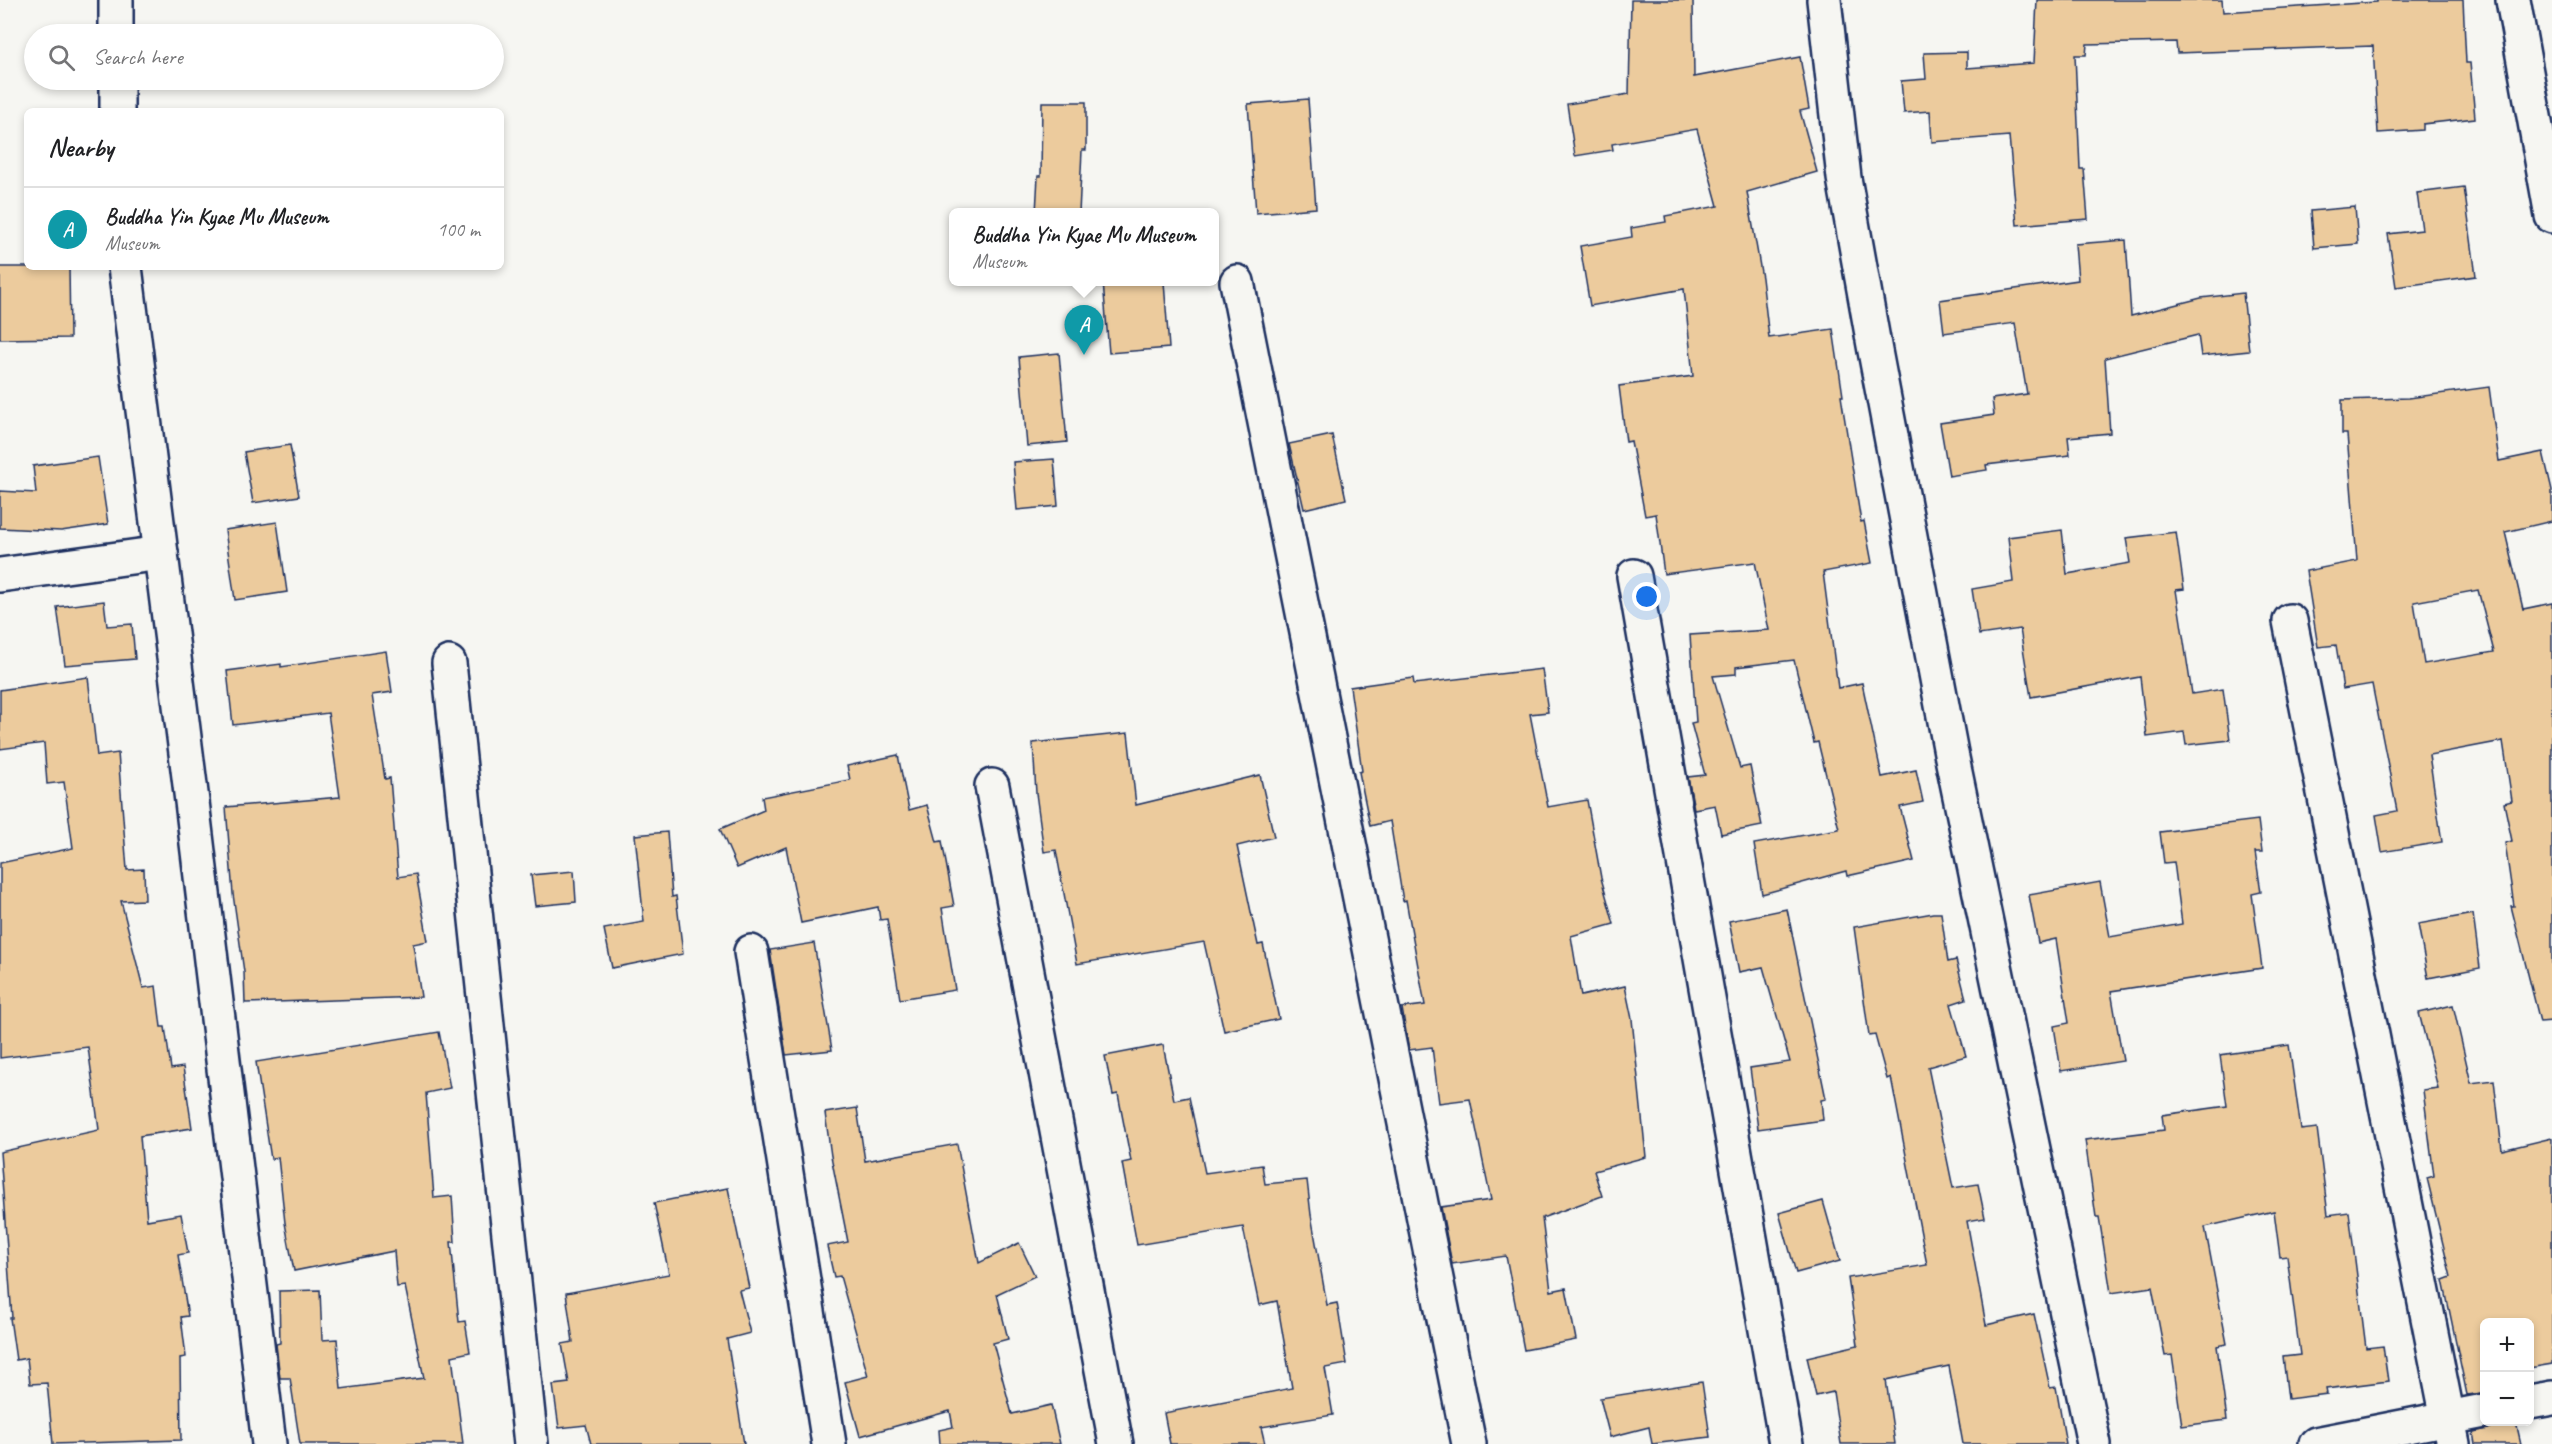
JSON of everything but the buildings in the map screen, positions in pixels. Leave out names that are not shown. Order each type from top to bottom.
[{"type":"street","points":[[116,0],[116,24]]},
{"type":"street","points":[[1824,0],[1844,178],[1877,362],[1951,753],[2094,1444]]},
{"type":"street","points":[[2513,0],[2552,216]]},
{"type":"street","points":[[117,90],[117,108]]},
{"type":"street","points":[[125,270],[269,1444]]},
{"type":"street","points":[[1237,282],[1469,1444]]},
{"type":"street","points":[[0,575],[161,554]]},
{"type":"street","points":[[1635,576],[1785,1444]]},
{"type":"street","points":[[2290,621],[2451,1431]]},
{"type":"street","points":[[449,663],[531,1444]]},
{"type":"street","points":[[992,786],[1116,1444]]},
{"type":"street","points":[[751,952],[829,1444]]},
{"type":"street","points":[[2534,1401],[2552,1398]]},
{"type":"street","points":[[2316,1444],[2451,1431],[2480,1413]]},
{"type":"place","name":"Buddha Yin Kyae Mu Museum","points":[[1084,355]]}]
